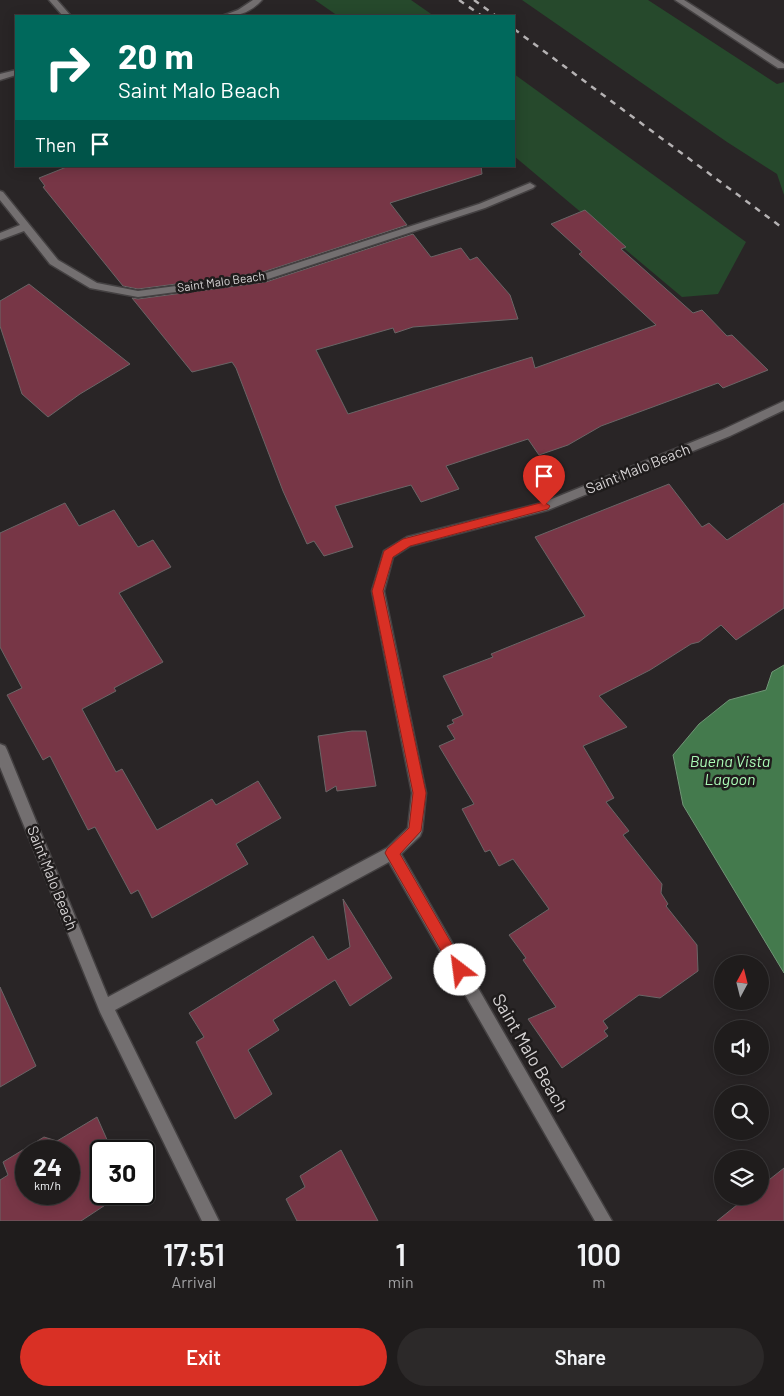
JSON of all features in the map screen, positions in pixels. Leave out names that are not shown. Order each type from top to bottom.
[{"type":"street","points":[[53,0],[66,15]]},
{"type":"street","points":[[230,15],[241,12],[258,0]]},
{"type":"street","points":[[679,0],[781,66]]},
{"type":"street","points":[[0,77],[15,72]]},
{"type":"street","name":"Saint Malo Beach","points":[[0,194],[54,262],[94,286],[138,294],[261,278],[482,206],[530,186]]},
{"type":"street","points":[[0,237],[26,226]]},
{"type":"street","name":"Saint Malo Beach","points":[[105,1007],[392,853],[415,831],[420,793],[378,591],[388,554],[407,542],[544,506],[726,433],[784,405]]},
{"type":"street","name":"Saint Malo Beach","points":[[0,750],[105,1007],[210,1221]]},
{"type":"street","name":"Saint Malo Beach","points":[[392,853],[604,1221]]},
{"type":"shaded area","points":[[315,0],[411,0],[433,15],[337,15]]},
{"type":"shaded area","points":[[522,0],[648,0],[777,84],[784,82],[784,195],[777,174],[727,142]]},
{"type":"shaded area","points":[[515,75],[746,242],[718,294],[682,297],[515,157]]},
{"type":"water","name":"Buena Vista Lagoon","points":[[784,665],[784,973],[683,805],[673,755],[699,724],[729,700],[766,690],[772,672]]},
{"type":"building","points":[[66,167],[481,167],[482,174],[390,203],[407,225],[260,273],[138,289],[123,286],[43,187],[45,186],[39,178]]},
{"type":"building","points":[[585,210],[626,247],[621,249],[693,313],[702,310],[727,336],[732,335],[768,370],[723,388],[718,383],[601,426],[568,445],[539,455],[528,439],[446,466],[459,489],[421,502],[411,485],[335,506],[353,547],[324,556],[314,541],[307,544],[283,491],[236,368],[232,362],[192,372],[132,298],[138,299],[266,282],[413,234],[431,257],[461,248],[470,260],[477,257],[510,295],[518,319],[413,327],[395,333],[393,328],[316,350],[348,414],[532,357],[535,368],[656,325],[579,254],[582,252],[551,224]]},
{"type":"building","points":[[29,284],[130,364],[80,394],[48,417],[22,394],[0,326],[0,301]]},
{"type":"building","points":[[669,484],[702,527],[709,523],[727,540],[784,503],[784,608],[736,640],[721,625],[699,642],[691,644],[650,670],[599,696],[627,727],[583,746],[614,798],[606,802],[629,831],[623,835],[662,884],[661,893],[668,904],[666,906],[697,945],[698,971],[660,998],[639,995],[603,1021],[608,1028],[604,1031],[608,1036],[562,1068],[528,1019],[556,1007],[523,960],[526,958],[509,935],[549,909],[513,859],[499,866],[490,850],[485,852],[462,809],[474,804],[439,746],[455,739],[447,726],[454,723],[452,720],[463,715],[443,676],[493,657],[491,654],[585,616],[535,537]]},
{"type":"building","points":[[65,503],[79,526],[114,510],[138,547],[153,540],[171,567],[119,593],[163,662],[114,688],[116,691],[82,709],[116,772],[122,769],[157,830],[212,799],[216,805],[258,781],[281,818],[236,844],[248,864],[152,918],[138,890],[131,894],[95,827],[88,830],[50,756],[43,760],[7,695],[22,688],[0,647],[0,533]]},
{"type":"building","points":[[366,731],[376,786],[337,791],[336,786],[326,792],[318,736]]},
{"type":"building","points":[[343,899],[392,978],[350,1006],[335,980],[273,1020],[279,1030],[248,1050],[272,1094],[235,1119],[196,1042],[204,1037],[189,1013],[313,936],[328,960],[350,947]]},
{"type":"building","points":[[0,987],[36,1066],[0,1087]]},
{"type":"building","points":[[97,1117],[107,1140],[90,1140],[90,1205],[105,1205],[81,1221],[0,1221],[0,1180],[8,1175],[3,1162],[15,1155],[15,1205],[80,1205],[80,1140],[59,1140]]},
{"type":"building","points":[[44,1137],[54,1140],[39,1140]]},
{"type":"building","points":[[341,1150],[378,1221],[297,1221],[286,1199],[305,1187],[300,1176]]},
{"type":"building","points":[[784,1168],[784,1221],[717,1221],[737,1205],[769,1205],[769,1180]]},
{"type":"railway","points":[[459,0],[481,15]]},
{"type":"railway","points":[[474,0],[495,15]]},
{"type":"railway","points":[[515,30],[784,229]]},
{"type":"route","points":[[460,970],[392,853],[415,831],[420,793],[378,591],[388,554],[407,542],[544,506]]}]
